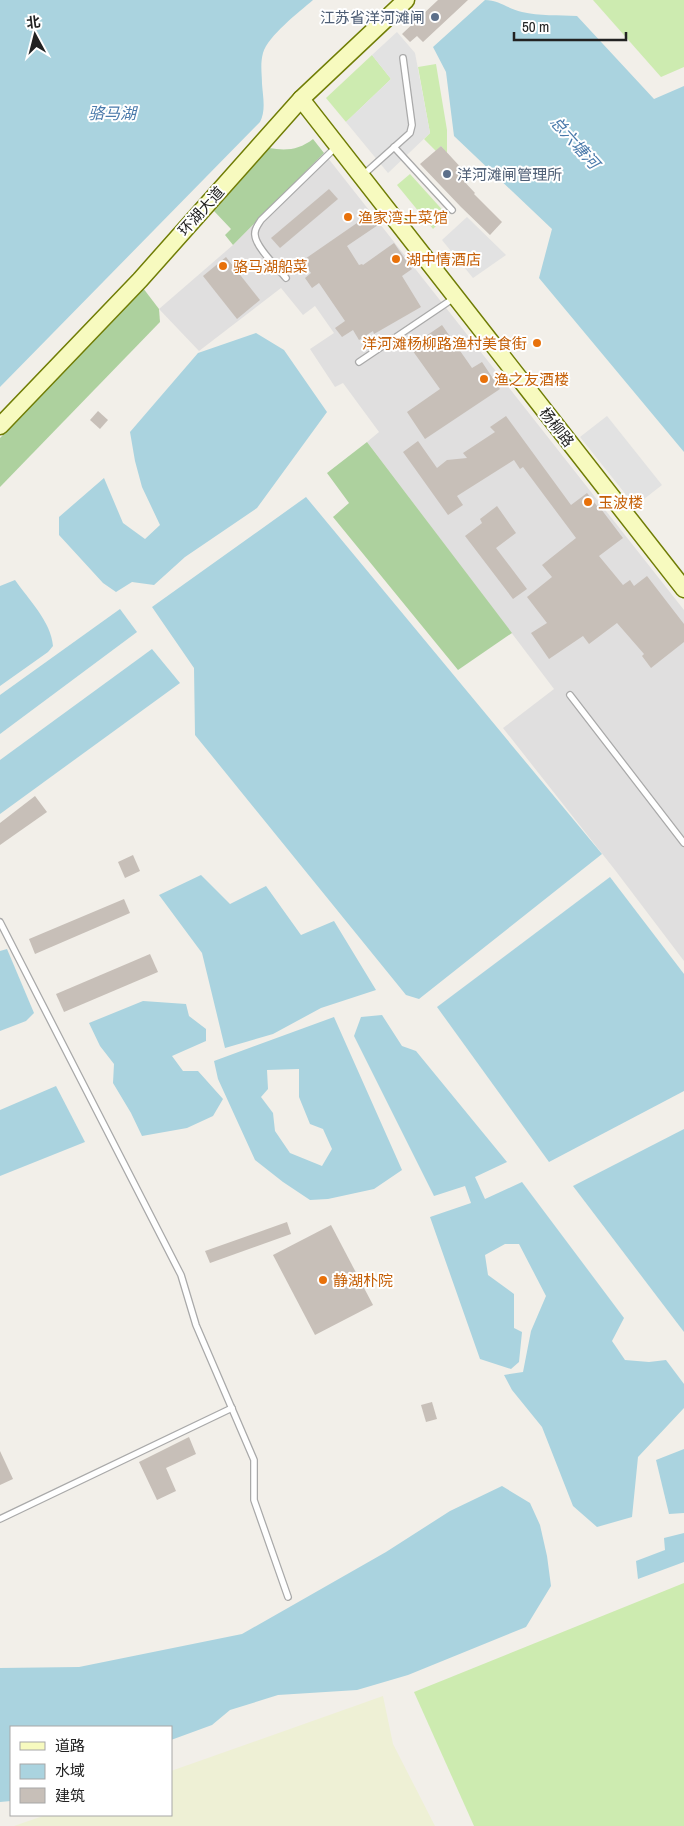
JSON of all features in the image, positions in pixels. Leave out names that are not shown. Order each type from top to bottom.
[{"type":"street","name":"环湖大道","points":[[0,426],[140,280],[301,99],[406,0]]},
{"type":"street","name":"杨柳路","points":[[301,99],[684,589]]},
{"type":"lane","points":[[361,176],[410,133],[412,125],[403,58]]},
{"type":"lane","points":[[286,278],[260,247],[255,236],[256,229],[261,220],[337,145]]},
{"type":"lane","points":[[394,147],[452,210]]},
{"type":"lane","points":[[359,362],[456,297]]},
{"type":"lane","points":[[570,695],[684,843]]},
{"type":"lane","points":[[0,922],[181,1275],[196,1325],[254,1460],[254,1500],[288,1597]]},
{"type":"lane","points":[[0,1519],[232,1408]]},
{"type":"shaded area","points":[[397,32],[415,53],[430,133],[388,173],[346,122],[391,79],[372,55]]},
{"type":"shaded area","points":[[324,153],[684,610],[684,961],[503,728],[554,689],[367,442],[379,432],[343,383],[335,387],[310,349],[334,333],[315,306],[303,315],[281,288],[199,351],[159,309],[233,245]]},
{"type":"shaded area","points":[[467,217],[506,255],[473,278],[442,240]]},
{"type":"shaded area","points":[[607,416],[662,485],[635,506],[580,437]]},
{"type":"green space","points":[[593,0],[684,0],[684,67],[661,77]]},
{"type":"green space","points":[[372,55],[391,79],[346,122],[326,98]]},
{"type":"green space","points":[[436,64],[447,130],[447,153],[441,146],[436,151],[424,139],[430,133],[418,67]]},
{"type":"green space","points":[[313,139],[324,153],[233,245],[225,235],[231,229],[214,211],[269,148],[292,149]]},
{"type":"green space","points":[[410,174],[447,215],[433,229],[397,185]]},
{"type":"green space","points":[[143,288],[159,309],[160,322],[0,487],[0,438]]},
{"type":"green space","points":[[367,442],[512,633],[458,670],[333,517],[349,503],[327,473]]},
{"type":"green space","points":[[684,1583],[684,1826],[474,1826],[414,1692]]},
{"type":"green space","points":[[383,1696],[393,1744],[435,1826],[14,1826],[43,1816],[172,1816],[172,1771]]},
{"type":"water","name":"骆马湖","points":[[0,0],[313,0],[277,32],[266,46],[261,69],[264,109],[260,122],[0,387]]},
{"type":"water","name":"总六塘河","points":[[485,0],[495,1],[517,11],[542,15],[577,16],[654,99],[684,86],[684,452],[539,278],[552,229],[454,136],[446,72],[433,47]]},
{"type":"water","points":[[256,333],[284,350],[327,412],[257,508],[185,557],[154,585],[132,582],[116,592],[103,583],[59,535],[59,517],[104,478],[123,523],[145,539],[160,525],[142,487],[130,432],[198,353]]},
{"type":"water","points":[[306,497],[602,854],[419,999],[406,995],[195,735],[194,668],[152,607]]},
{"type":"water","points":[[15,580],[44,619],[53,646],[48,652],[0,686],[0,586]]},
{"type":"water","points":[[120,609],[137,632],[0,734],[0,695]]},
{"type":"water","points":[[152,649],[180,683],[0,814],[0,760]]},
{"type":"water","points":[[201,875],[230,904],[266,886],[301,935],[334,921],[376,990],[321,1008],[273,1034],[225,1048],[202,953],[159,895]]},
{"type":"water","points":[[610,877],[684,974],[684,1091],[549,1162],[437,1007]]},
{"type":"water","points":[[7,949],[34,1013],[26,1021],[0,1031],[0,951]]},
{"type":"water","points":[[143,1001],[186,1004],[189,1016],[206,1029],[206,1041],[172,1056],[183,1071],[198,1071],[223,1099],[213,1116],[187,1128],[142,1136],[113,1083],[114,1064],[100,1046],[89,1023]]},
{"type":"water","points":[[382,1015],[402,1046],[416,1051],[507,1162],[475,1177],[485,1199],[522,1182],[624,1318],[612,1341],[625,1360],[649,1362],[666,1360],[684,1384],[684,1408],[638,1457],[632,1517],[597,1527],[573,1506],[542,1427],[512,1390],[504,1375],[523,1372],[531,1331],[546,1296],[519,1244],[505,1244],[485,1255],[488,1275],[514,1294],[514,1328],[522,1332],[519,1362],[511,1369],[480,1359],[430,1217],[471,1203],[465,1186],[434,1196],[354,1036],[361,1017]]},
{"type":"water","points":[[334,1017],[402,1170],[374,1189],[328,1199],[310,1200],[255,1160],[218,1079],[214,1061]],"holes":[[[299,1069],[299,1097],[310,1124],[323,1129],[332,1149],[322,1166],[290,1153],[275,1131],[273,1113],[261,1097],[268,1089],[267,1070]]]},
{"type":"water","points":[[56,1086],[85,1142],[0,1176],[0,1110]]},
{"type":"water","points":[[684,1129],[684,1332],[573,1186]]},
{"type":"water","points":[[684,1449],[684,1513],[669,1514],[656,1460]]},
{"type":"water","points":[[502,1486],[530,1503],[540,1525],[551,1586],[526,1627],[408,1675],[357,1690],[278,1695],[230,1710],[212,1725],[172,1740],[172,1726],[10,1726],[10,1801],[0,1802],[0,1668],[79,1667],[242,1634],[386,1552],[450,1511]]},
{"type":"water","points":[[684,1533],[684,1562],[638,1579],[636,1561],[665,1550],[664,1538]]},
{"type":"building","name":"江苏省洋河滩闸","points":[[438,0],[468,0],[423,42],[417,36],[410,42],[402,34]]},
{"type":"building","name":"洋河滩闸管理所","points":[[441,146],[465,172],[460,177],[502,222],[490,235],[420,164]]},
{"type":"building","points":[[329,189],[338,199],[280,248],[271,238]]},
{"type":"building","points":[[370,214],[378,225],[347,246],[359,265],[363,265],[394,243],[412,269],[402,276],[421,307],[374,334],[373,331],[359,340],[353,330],[342,337],[335,328],[345,321],[319,283],[312,288],[305,278],[311,273],[302,261]]},
{"type":"building","points":[[226,257],[260,300],[237,319],[203,276]]},
{"type":"building","points":[[442,325],[472,368],[482,362],[500,389],[425,439],[407,412],[440,389],[410,347]]},
{"type":"building","points":[[98,411],[108,420],[100,429],[90,420]]},
{"type":"building","points":[[506,416],[571,505],[587,493],[623,538],[599,556],[623,585],[630,580],[634,586],[647,576],[684,624],[684,642],[651,668],[642,656],[644,654],[617,623],[589,644],[583,636],[549,659],[531,633],[547,623],[527,597],[552,577],[542,565],[576,538],[523,467],[520,469],[514,460],[457,496],[463,505],[448,515],[403,452],[418,441],[437,468],[447,460],[467,458],[463,453],[495,432],[490,427]]},
{"type":"building","points":[[497,506],[516,533],[496,548],[527,589],[513,599],[465,536],[482,523],[480,519]]},
{"type":"building","points":[[35,796],[47,812],[0,845],[0,823]]},
{"type":"building","points":[[133,855],[140,871],[125,878],[118,862]]},
{"type":"building","points":[[124,899],[130,913],[35,954],[29,939]]},
{"type":"building","points":[[150,954],[158,972],[64,1012],[56,994]]},
{"type":"building","points":[[287,1222],[291,1234],[210,1263],[205,1251]]},
{"type":"building","name":"静湖朴院","points":[[331,1225],[373,1305],[315,1335],[273,1255]]},
{"type":"building","points":[[432,1402],[437,1419],[426,1422],[421,1405]]},
{"type":"building","points":[[189,1437],[196,1454],[166,1468],[176,1491],[157,1500],[139,1462]]},
{"type":"building","points":[[0,1451],[13,1479],[0,1485]]},
{"type":"place","name":"江苏省洋河滩闸","points":[[435,17]]},
{"type":"place","name":"洋河滩闸管理所","points":[[447,174]]},
{"type":"place","name":"渔家湾土菜馆","points":[[348,217]]},
{"type":"place","name":"湖中情酒店","points":[[396,259]]},
{"type":"place","name":"骆马湖船菜","points":[[223,266]]},
{"type":"place","name":"洋河滩杨柳路渔村美食街","points":[[537,343]]},
{"type":"place","name":"渔之友酒楼","points":[[484,379]]},
{"type":"place","name":"玉波楼","points":[[588,502]]},
{"type":"place","name":"静湖朴院","points":[[323,1280]]}]
